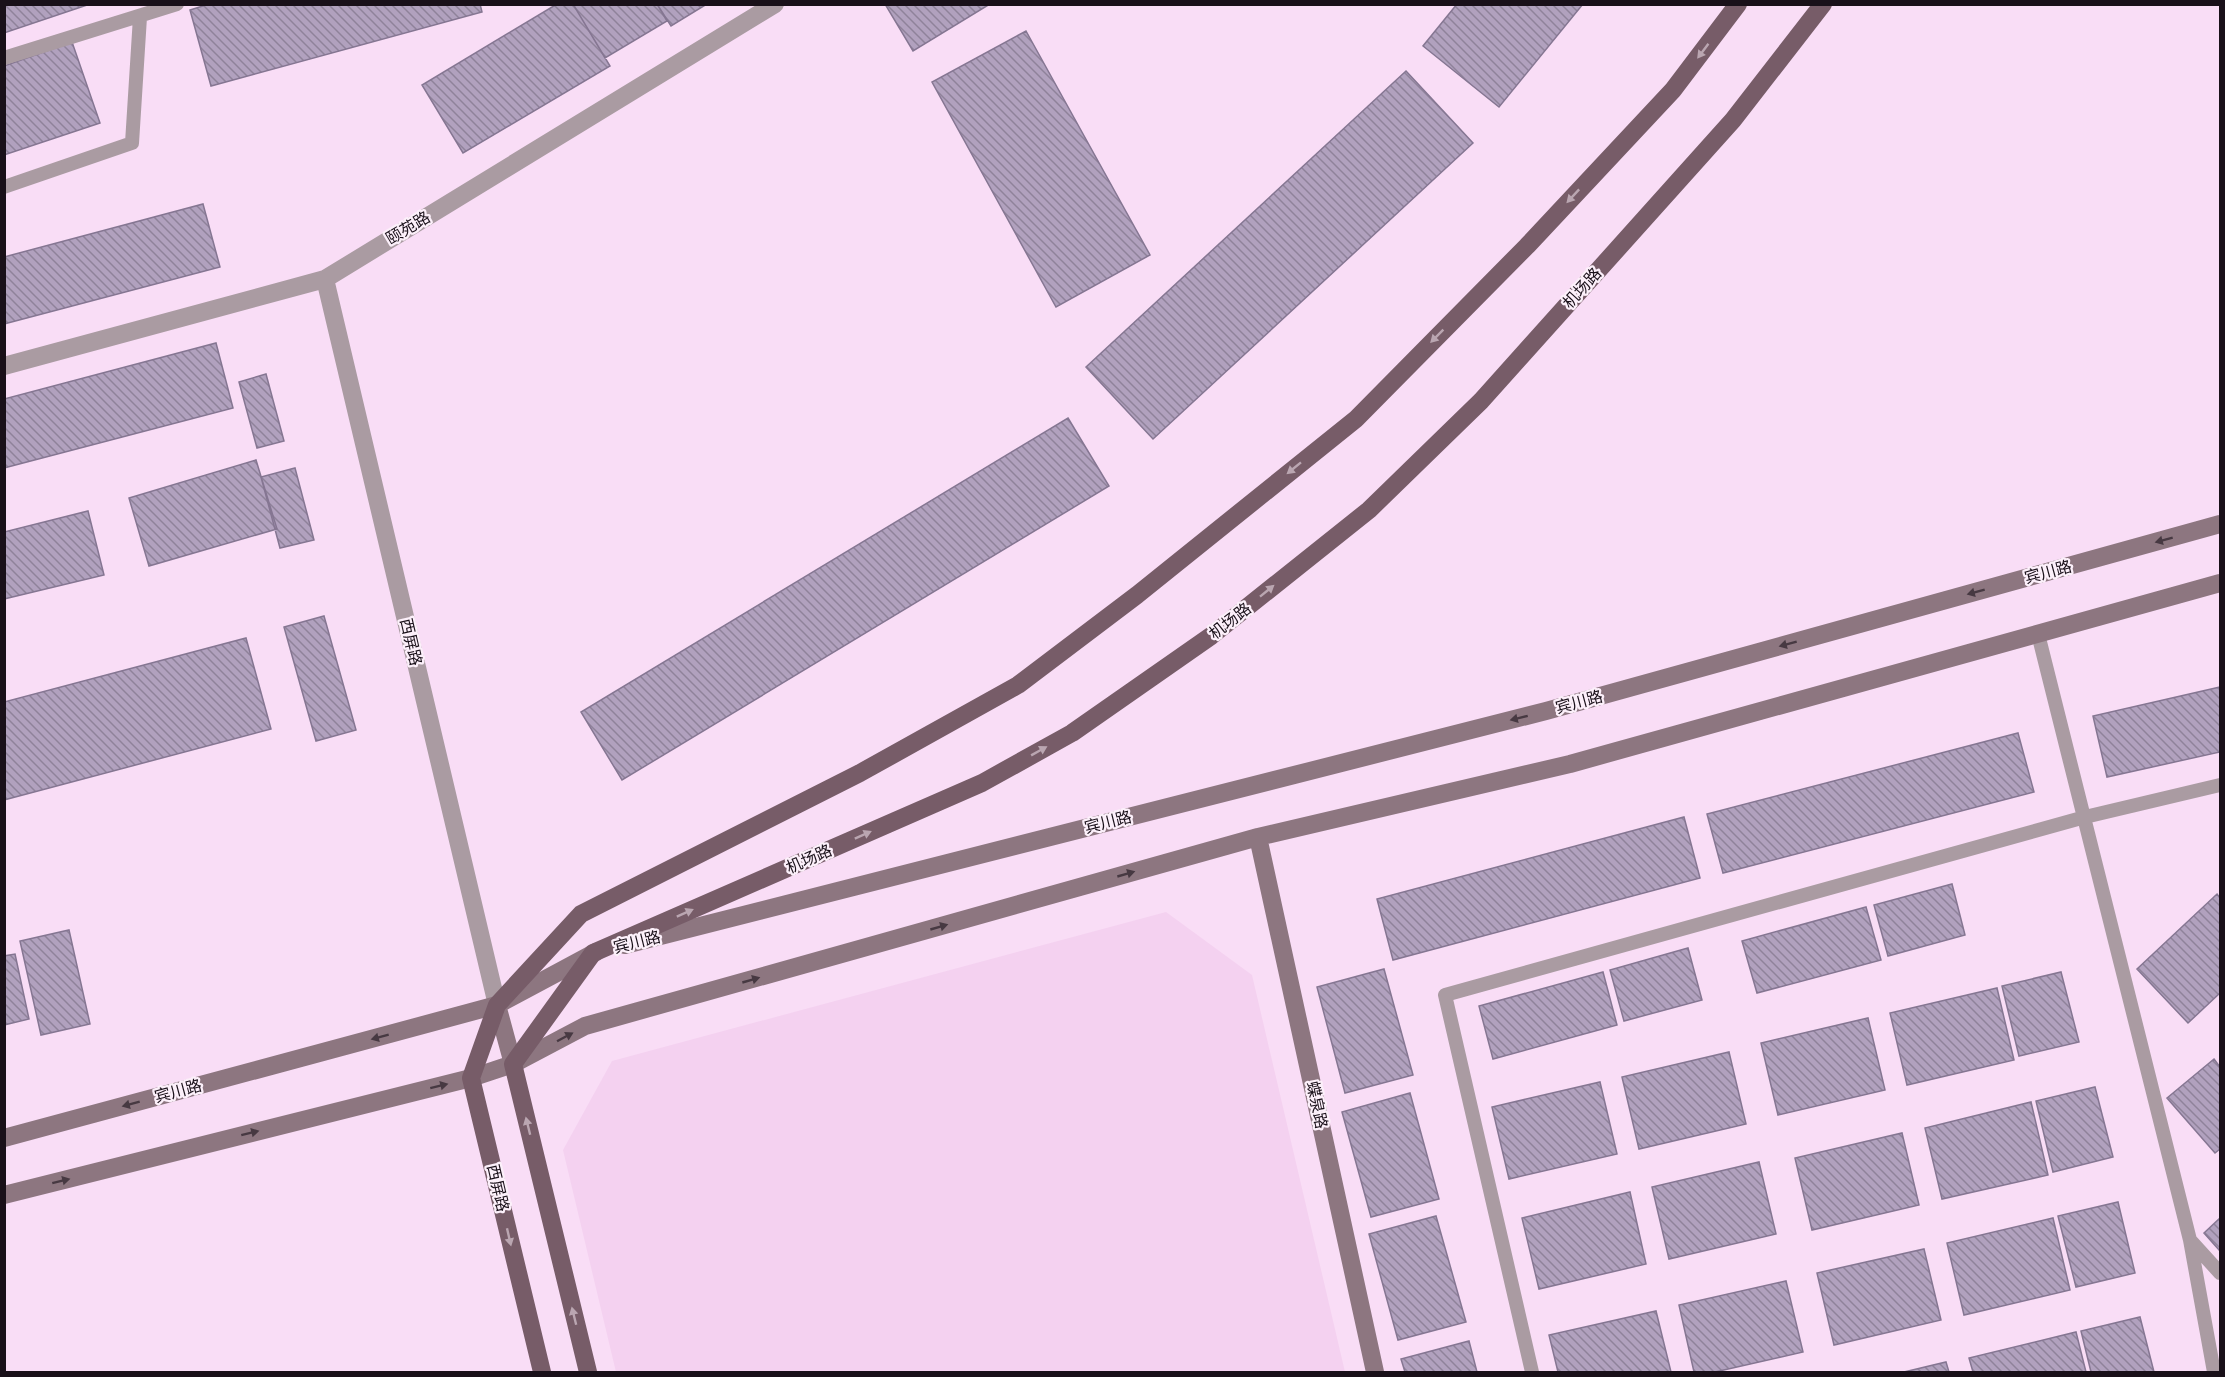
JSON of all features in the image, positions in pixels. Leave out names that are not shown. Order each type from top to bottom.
[{"type":"main road","points":[[471,1078],[497,1005],[581,914],[860,773],[1018,685],[1137,595],[1356,419],[1527,246],[1673,90],[1738,4]]},
{"type":"main road","name":"机场路","points":[[592,953],[982,783],[1072,734],[1211,636],[1369,510],[1481,401],[1733,120],[1823,4]]},
{"type":"main road","name":"宾川路","points":[[4,1138],[497,1005],[592,953],[1546,711],[2220,524]]},
{"type":"main road","points":[[4,1195],[471,1078],[513,1064],[585,1026],[1258,837],[1570,764],[2220,583]]},
{"type":"main road","name":"蝶泉路","points":[[1258,837],[1375,1372]]},
{"type":"main road","points":[[513,1064],[592,953]]},
{"type":"main road","name":"西屏路","points":[[497,1005],[588,1372]]},
{"type":"main road","name":"西屏路","points":[[471,1078],[542,1372]]},
{"type":"street","name":"颐苑路","points":[[4,366],[325,279],[775,4]]},
{"type":"street","name":"西屏路","points":[[325,279],[497,1005]]},
{"type":"lane","points":[[4,58],[177,4]]},
{"type":"lane","points":[[4,187],[132,143],[140,17]]},
{"type":"lane","points":[[2038,634],[2190,1240],[2214,1372]]},
{"type":"lane","points":[[1532,1372],[1445,995],[2085,818],[2220,785]]},
{"type":"lane","points":[[2190,1240],[2220,1273]]},
{"type":"shaded area","points":[[1166,912],[1252,975],[1345,1372],[616,1372],[563,1150],[612,1061]]},
{"type":"building","points":[[4,4],[90,4],[4,33]]},
{"type":"building","points":[[209,4],[480,4],[482,12],[211,86],[190,10]]},
{"type":"building","points":[[557,4],[573,4],[610,66],[463,153],[422,85]]},
{"type":"building","points":[[573,4],[657,4],[667,21],[605,58]]},
{"type":"building","points":[[657,4],[707,4],[671,26]]},
{"type":"building","points":[[885,4],[990,4],[913,51]]},
{"type":"building","points":[[1457,4],[1583,4],[1499,107],[1423,46]]},
{"type":"building","points":[[1026,31],[1150,255],[1056,307],[932,82]]},
{"type":"building","points":[[72,42],[100,123],[4,155],[4,66]]},
{"type":"building","points":[[1406,71],[1473,143],[1153,439],[1086,367]]},
{"type":"building","points":[[203,204],[220,267],[4,324],[4,257]]},
{"type":"building","points":[[216,343],[233,408],[4,468],[4,399]]},
{"type":"building","points":[[266,374],[284,441],[257,448],[239,382]]},
{"type":"building","points":[[1068,418],[1109,486],[622,780],[581,712]]},
{"type":"building","points":[[256,460],[277,529],[149,566],[129,498]]},
{"type":"building","points":[[295,468],[314,540],[280,548],[261,477]]},
{"type":"building","points":[[88,511],[104,575],[4,599],[4,532]]},
{"type":"building","points":[[324,616],[356,730],[316,741],[284,627]]},
{"type":"building","points":[[246,638],[271,729],[4,800],[4,702]]},
{"type":"building","points":[[2220,687],[2220,752],[2107,777],[2093,716]]},
{"type":"building","points":[[2018,733],[2034,792],[1723,873],[1707,814]]},
{"type":"building","points":[[1684,817],[1700,878],[1393,960],[1377,899]]},
{"type":"building","points":[[1952,884],[1965,935],[1888,956],[1874,905]]},
{"type":"building","points":[[2217,894],[2220,898],[2220,993],[2188,1023],[2137,969]]},
{"type":"building","points":[[1866,907],[1881,960],[1757,993],[1742,941]]},
{"type":"building","points":[[69,930],[90,1024],[41,1035],[20,941]]},
{"type":"building","points":[[1688,948],[1702,1000],[1624,1021],[1610,970]]},
{"type":"building","points":[[15,954],[29,1019],[4,1025],[4,956]]},
{"type":"building","points":[[1384,969],[1413,1075],[1345,1093],[1317,987]]},
{"type":"building","points":[[1603,972],[1617,1025],[1493,1059],[1479,1006]]},
{"type":"building","points":[[2061,972],[2079,1042],[2019,1056],[2002,986]]},
{"type":"building","points":[[1997,988],[2014,1060],[1907,1085],[1890,1013]]},
{"type":"building","points":[[1868,1018],[1885,1090],[1778,1115],[1761,1043]]},
{"type":"building","points":[[1729,1052],[1746,1124],[1639,1149],[1622,1077]]},
{"type":"building","points":[[2214,1059],[2220,1067],[2220,1149],[2215,1153],[2167,1098]]},
{"type":"building","points":[[1600,1082],[1617,1154],[1509,1179],[1492,1107]]},
{"type":"building","points":[[2095,1087],[2113,1157],[2053,1172],[2036,1101]]},
{"type":"building","points":[[1410,1093],[1439,1199],[1371,1217],[1342,1112]]},
{"type":"building","points":[[2031,1102],[2048,1175],[1942,1199],[1925,1128]]},
{"type":"building","points":[[1902,1133],[1919,1205],[1812,1230],[1795,1158]]},
{"type":"building","points":[[1759,1162],[1776,1234],[1669,1259],[1652,1187]]},
{"type":"building","points":[[1630,1192],[1646,1264],[1539,1289],[1522,1218]]},
{"type":"building","points":[[2118,1202],[2135,1273],[2076,1287],[2058,1216]]},
{"type":"building","points":[[1436,1216],[1466,1322],[1398,1340],[1369,1234]]},
{"type":"building","points":[[2053,1218],[2070,1290],[1964,1315],[1947,1243]]},
{"type":"building","points":[[2220,1218],[2220,1251],[2204,1233]]},
{"type":"building","points":[[1924,1249],[1941,1320],[1834,1345],[1817,1273]]},
{"type":"building","points":[[1786,1281],[1803,1352],[1715,1372],[1694,1372],[1679,1305]]},
{"type":"building","points":[[1656,1311],[1671,1372],[1558,1372],[1549,1335]]},
{"type":"building","points":[[2140,1317],[2154,1372],[2091,1372],[2081,1331]]},
{"type":"building","points":[[2076,1332],[2086,1372],[1973,1372],[1969,1358]]},
{"type":"building","points":[[1469,1341],[1477,1372],[1405,1372],[1401,1359]]},
{"type":"building","points":[[1946,1362],[1949,1372],[1904,1372]]}]
